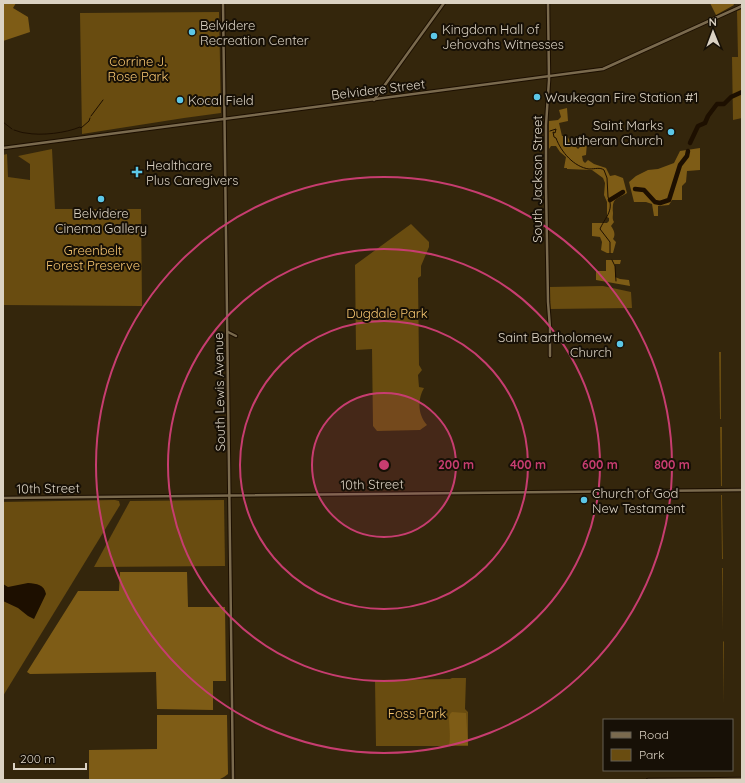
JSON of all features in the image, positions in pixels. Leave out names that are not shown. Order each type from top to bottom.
[{"type":"main road","name":"South Lewis Avenue","points":[[223,3],[233,780]]},
{"type":"main road","points":[[374,100],[444,3]]},
{"type":"main road","name":"South Jackson Street","points":[[548,3],[549,77],[546,125],[550,356]]},
{"type":"main road","name":"Belvidere Street","points":[[3,148],[225,120],[549,77],[606,68],[742,6]]},
{"type":"main road","points":[[228,332],[236,336]]},
{"type":"main road","name":"10th Street","points":[[3,498],[742,490]]},
{"type":"main road","points":[[648,780],[742,779]]},
{"type":"green space","points":[[742,9],[742,118],[733,120],[732,57],[738,57],[737,11]]},
{"type":"green space","name":"Corrine J. Rose Park","points":[[219,12],[221,113],[82,134],[80,13]]},
{"type":"green space","name":"Greenbelt Forest Preserve","points":[[52,149],[55,209],[141,209],[142,306],[3,305],[3,155],[7,154],[8,177],[30,180],[30,164],[18,156]]},
{"type":"green space","name":"Dugdale Park","points":[[411,224],[429,242],[429,247],[421,266],[421,276],[418,278],[419,365],[422,370],[418,375],[419,387],[424,388],[420,397],[420,412],[427,425],[420,430],[377,431],[373,426],[372,349],[356,350],[355,265]]},
{"type":"green space","points":[[603,286],[631,292],[632,308],[550,309],[549,287]]},
{"type":"green space","points":[[719,352],[721,352],[721,419],[720,419]]},
{"type":"green space","points":[[720,427],[722,427],[722,486],[721,486]]},
{"type":"green space","points":[[722,495],[723,559],[722,559]]},
{"type":"green space","points":[[224,500],[225,566],[94,567],[130,501]]},
{"type":"green space","points":[[119,501],[120,505],[3,696],[3,502]]},
{"type":"green space","points":[[722,568],[723,568],[723,632]]},
{"type":"green space","points":[[723,641],[724,642],[724,705]]},
{"type":"green space","name":"Foss Park","points":[[466,678],[465,709],[468,712],[468,746],[376,746],[375,680]]},
{"type":"shaded area","points":[[3,3],[16,3],[13,8],[28,17],[30,32],[3,41]]},
{"type":"shaded area","points":[[710,3],[733,3],[734,5],[716,15]]},
{"type":"shaded area","points":[[567,108],[568,121],[559,123],[562,136],[567,136],[578,149],[585,142],[587,143],[586,155],[582,156],[585,163],[588,160],[594,164],[606,168],[610,176],[615,175],[623,178],[627,193],[614,201],[613,204],[614,222],[611,226],[614,232],[613,239],[616,242],[613,253],[607,253],[601,250],[602,242],[600,237],[592,236],[592,223],[607,223],[609,221],[609,218],[607,217],[607,202],[604,195],[605,183],[603,178],[592,170],[564,168],[566,157],[556,146],[551,146],[549,149],[549,121],[558,120],[561,117],[559,110]]},
{"type":"shaded area","points":[[700,148],[700,170],[687,171],[686,182],[682,186],[682,200],[672,200],[669,205],[658,206],[658,216],[654,216],[652,204],[646,202],[634,202],[629,182],[636,176],[648,170],[658,169],[674,163],[680,151]]},
{"type":"shaded area","points":[[606,260],[621,260],[620,264],[615,264],[615,277],[629,280],[630,286],[596,280],[596,271],[606,271]]},
{"type":"shaded area","points":[[120,572],[187,572],[188,607],[225,607],[226,681],[213,681],[213,710],[157,709],[156,672],[30,674],[27,672],[78,591],[119,591]]},
{"type":"shaded area","points":[[28,583],[42,586],[46,594],[34,619],[18,608],[3,601],[3,584],[8,587]]},
{"type":"shaded area","points":[[452,712],[466,713],[468,745],[449,745],[449,717]]},
{"type":"shaded area","points":[[157,715],[227,715],[228,774],[218,780],[89,780],[89,750],[157,749]]},
{"type":"waterway","points":[[690,143],[698,126],[705,123],[708,116],[717,104],[724,104],[731,97],[742,92]]},
{"type":"waterway","points":[[91,116],[103,100]]},
{"type":"waterway","points":[[14,130],[32,134],[61,132],[81,128],[89,121],[90,118]]},
{"type":"waterway","points":[[3,122],[12,129]]},
{"type":"waterway","points":[[550,131],[556,129],[555,133],[553,132],[554,137],[573,162],[583,168],[599,168],[604,170],[607,178],[610,210],[600,229],[610,242],[610,253]]},
{"type":"waterway","points":[[635,189],[644,190],[655,202],[660,203],[669,200],[680,165],[687,156],[688,151]]},
{"type":"waterway","points":[[610,200],[623,192]]},
{"type":"waterway","points":[[612,260],[615,266],[616,281]]},
{"type":"place","name":"Belvidere Recreation Center","points":[[192,32]]},
{"type":"place","name":"Kingdom Hall of Jehovahs Witnesses","points":[[434,36]]},
{"type":"place","name":"Waukegan Fire Station #1","points":[[537,97]]},
{"type":"place","name":"Kocal Field","points":[[180,100]]},
{"type":"place","name":"Saint Marks Lutheran Church","points":[[671,132]]},
{"type":"place","name":"Healthcare Plus Caregivers","points":[[137,172]]},
{"type":"place","name":"Belvidere Cinema Gallery","points":[[101,199]]},
{"type":"place","name":"Saint Bartholomew Church","points":[[620,344]]},
{"type":"place","name":"Church of God New Testament","points":[[584,500]]}]
